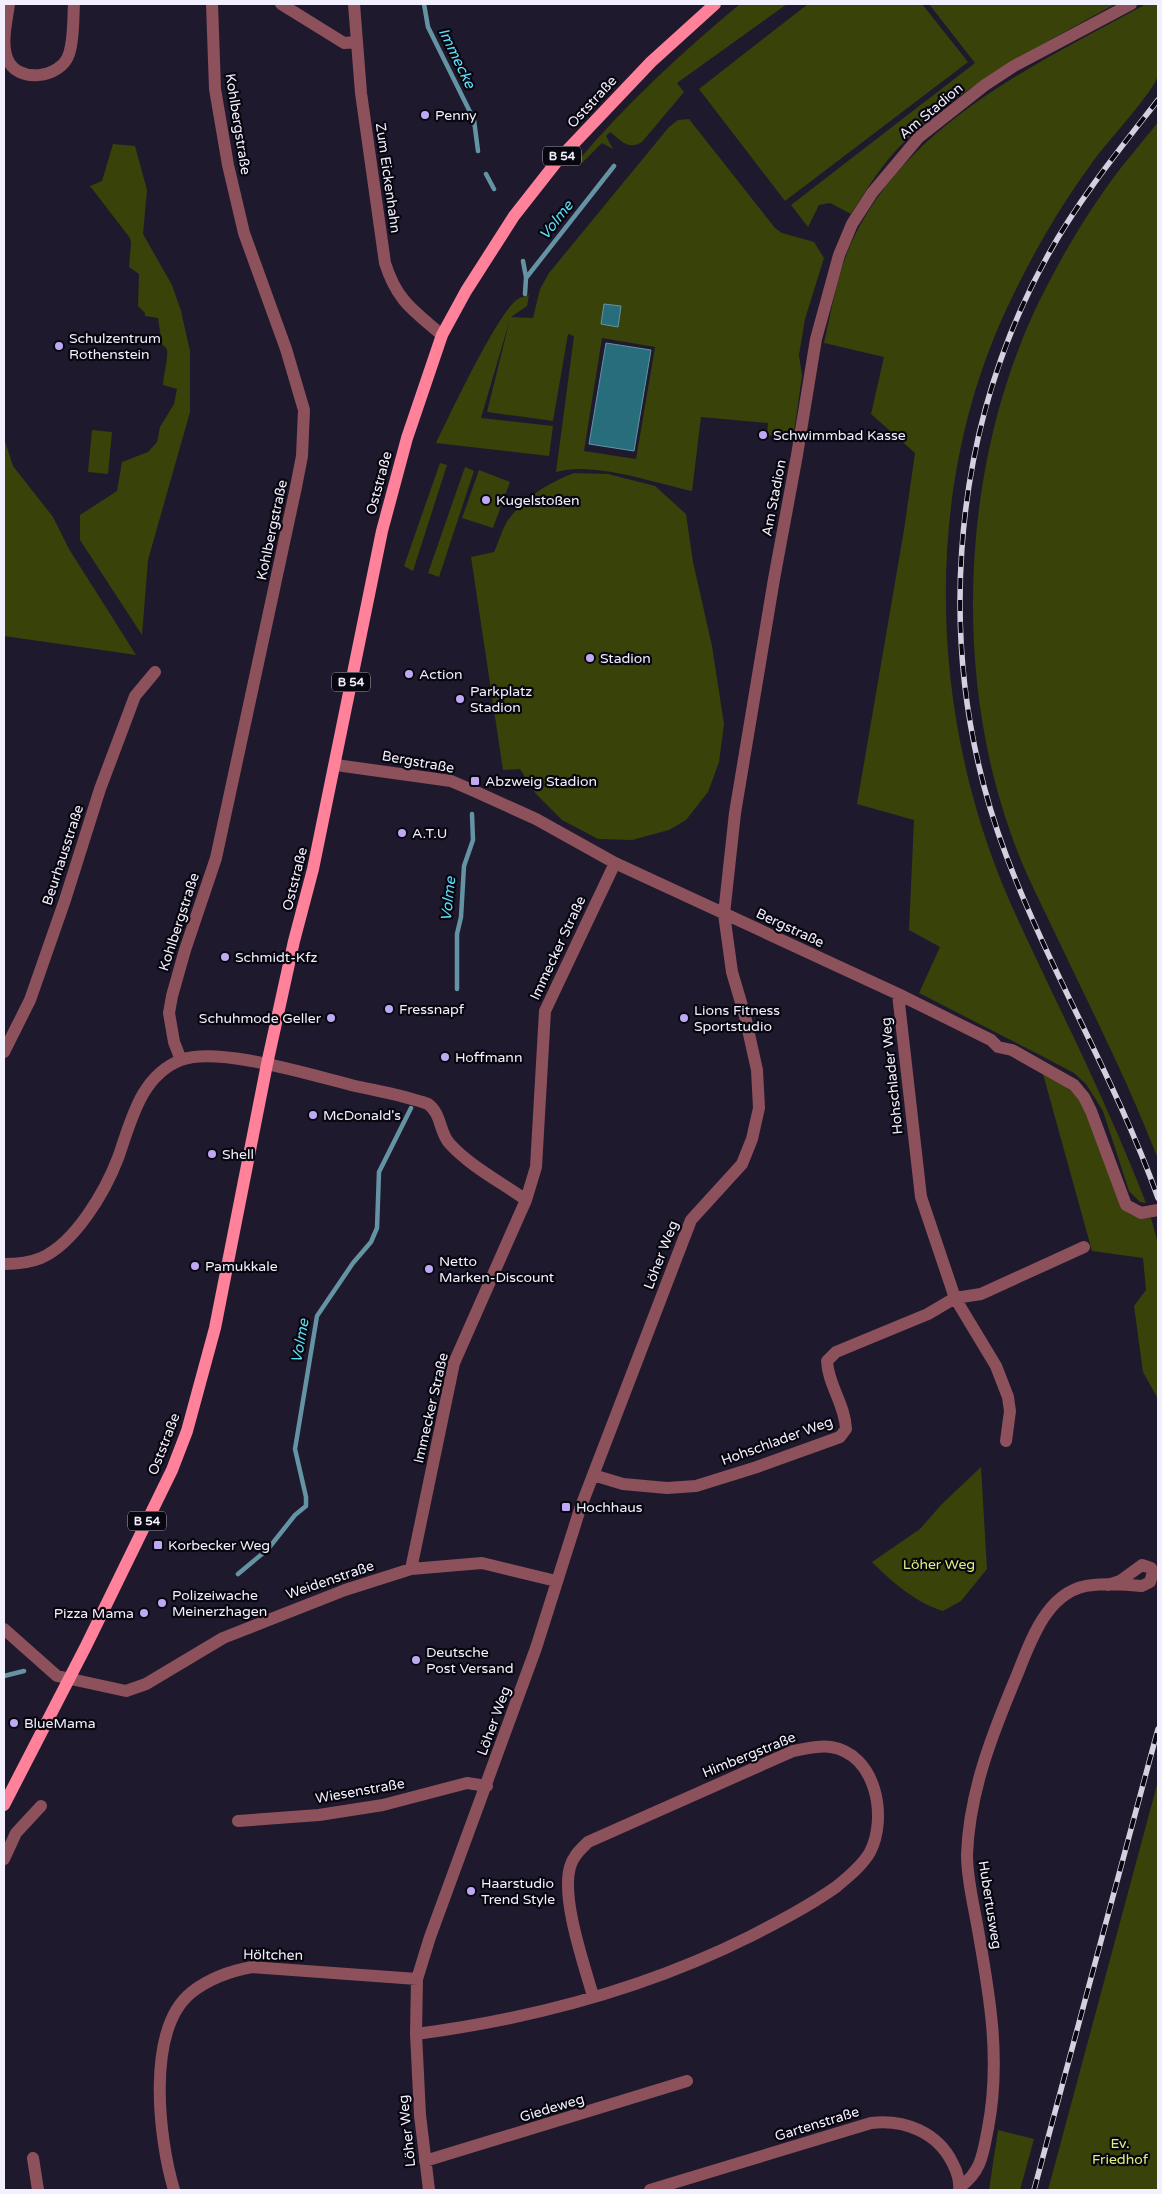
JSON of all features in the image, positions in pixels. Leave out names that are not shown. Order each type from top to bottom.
[{"type":"main road","name":"Oststraße","points":[[4,1806],[70,1678],[172,1470],[187,1431],[215,1328],[267,1064],[336,765],[382,531],[407,438],[442,335],[466,291],[514,216],[558,160],[651,62],[715,4]]},
{"type":"street","points":[[9,4],[5,47],[7,60],[17,70],[28,75],[44,75],[59,68],[69,55],[74,4]]},
{"type":"street","name":"Kohlbergstraße","points":[[181,1060],[174,1042],[169,1013],[172,996],[185,950],[216,858],[296,486],[304,425],[300,395],[244,233],[228,164],[215,89],[212,4]]},
{"type":"street","points":[[281,4],[344,43],[356,42]]},
{"type":"street","name":"Zum Eickenhahn","points":[[354,4],[361,94],[385,263],[392,283],[403,301],[442,335]]},
{"type":"street","name":"Am Stadion","points":[[724,914],[735,813],[774,579],[798,454],[816,339],[838,255],[852,224],[872,193],[896,162],[919,137],[985,85],[1014,66],[1131,4]]},
{"type":"street","name":"Beurhausstraße","points":[[4,1052],[30,1000],[65,900],[100,789],[135,696],[155,672]]},
{"type":"street","name":"Bergstraße","points":[[336,765],[451,782],[536,820],[615,863],[898,994],[991,1040],[998,1047],[1012,1050],[1074,1086],[1084,1097],[1091,1111],[1123,1200],[1136,1212],[1155,1211]]},
{"type":"street","name":"Immecker Straße","points":[[411,1569],[454,1363],[526,1200],[536,1168],[545,1011],[615,863]]},
{"type":"street","name":"Löher Weg","points":[[429,2190],[417,2079],[416,2034],[417,1980],[430,1937],[487,1786],[536,1648],[556,1581],[593,1475],[691,1220],[742,1164],[752,1139],[759,1108],[757,1070],[745,1016],[732,972],[724,914]]},
{"type":"street","name":"Hohschlader Weg","points":[[898,994],[921,1197],[956,1298],[996,1366],[1008,1397],[1010,1411],[1006,1441]]},
{"type":"street","points":[[4,1264],[22,1264],[41,1258],[57,1248],[80,1225],[100,1196],[117,1161],[136,1106],[144,1092],[158,1075],[181,1060],[211,1057],[267,1064],[428,1104],[438,1116],[448,1142],[459,1153],[526,1200]]},
{"type":"street","name":"Hohschlader Weg","points":[[593,1475],[623,1484],[667,1488],[696,1486],[757,1468],[840,1437],[846,1429],[846,1414],[828,1374],[828,1361],[836,1352],[928,1314],[956,1298],[982,1294],[1084,1247]]},
{"type":"street","name":"Weidenstraße","points":[[4,1629],[57,1676],[126,1691],[146,1684],[223,1638],[337,1593],[411,1569],[482,1563],[556,1581]]},
{"type":"street","name":"Hubertusweg","points":[[959,2189],[972,2178],[982,2159],[995,2077],[995,2038],[967,1858],[974,1804],[984,1760],[996,1723],[1029,1646],[1049,1611],[1066,1594],[1080,1587],[1108,1585]]},
{"type":"street","name":"Himbergstraße","points":[[416,2034],[502,2022],[593,1996],[673,1972],[721,1951],[788,1917],[836,1887],[870,1853],[877,1833],[877,1796],[863,1766],[844,1752],[831,1747],[816,1746],[793,1751],[588,1842],[576,1854],[569,1868],[568,1892],[575,1932],[593,1996]]},
{"type":"street","name":"Wiesenstraße","points":[[238,1821],[319,1815],[383,1804],[467,1783],[487,1786]]},
{"type":"street","points":[[4,1859],[16,1833],[41,1806]]},
{"type":"street","name":"Höltchen","points":[[174,2190],[159,2110],[159,2082],[169,2028],[191,1992],[227,1971],[252,1967],[417,1980]]},
{"type":"street","name":"Giedeweg","points":[[425,2161],[687,2081]]},
{"type":"street","name":"Gartenstraße","points":[[650,2190],[856,2127],[885,2121],[910,2126],[939,2142],[948,2154],[959,2189]]},
{"type":"street","points":[[33,2158],[38,2190]]},
{"type":"green space","points":[[740,4],[787,4],[677,83],[684,92],[642,142],[629,145],[610,132],[606,136],[613,149],[602,143],[580,165],[577,162],[655,80]]},
{"type":"green space","points":[[808,4],[922,4],[968,62],[785,201],[699,89]]},
{"type":"green space","points":[[929,4],[1115,4],[1006,66],[953,100],[897,149],[876,176],[851,214],[830,203],[819,205],[808,227],[791,205],[975,63]]},
{"type":"green space","points":[[1146,4],[1158,4],[1160,60],[1155,83],[1092,163],[1046,234],[1007,308],[981,374],[962,443],[950,514],[946,585],[948,657],[958,728],[973,798],[995,865],[1008,897],[1101,1096],[1146,1203],[1140,1202],[1129,1191],[1103,1111],[1086,1084],[1074,1073],[919,993],[940,947],[909,930],[914,820],[857,804],[904,530],[915,453],[871,414],[884,357],[824,343],[848,249],[879,196],[909,160],[943,128],[981,99],[1021,73]]},
{"type":"green space","points":[[689,119],[775,228],[782,233],[814,242],[824,258],[805,319],[799,355],[802,376],[793,439],[767,435],[768,423],[701,417],[692,491],[605,471],[571,469],[556,472],[574,336],[568,334],[553,421],[487,412],[510,319],[481,418],[553,426],[549,456],[436,443],[474,366],[509,308],[518,299],[529,295],[527,306],[511,317],[533,318],[540,289],[549,273],[669,127],[678,120]],"holes":[[[602,338],[655,347],[636,459],[584,451]]]},
{"type":"green space","points":[[1158,122],[1158,1159],[1121,1072],[1030,881],[1010,831],[991,765],[979,696],[973,625],[975,554],[983,483],[998,413],[1020,346],[1048,284],[1082,223],[1112,179]]},
{"type":"green space","points":[[113,144],[135,146],[147,190],[143,234],[172,285],[181,311],[190,351],[190,412],[148,560],[142,635],[80,540],[80,515],[117,491],[122,462],[148,452],[157,442],[160,427],[174,404],[177,389],[163,385],[167,349],[162,344],[158,318],[145,316],[145,313],[138,306],[139,274],[129,267],[130,238],[90,186],[102,181]]},
{"type":"green space","points":[[92,430],[112,432],[108,474],[88,472]]},
{"type":"green space","points":[[4,438],[13,466],[53,517],[69,549],[136,655],[4,636]]},
{"type":"green space","points":[[440,463],[447,465],[413,571],[404,566]]},
{"type":"green space","points":[[465,467],[474,471],[439,577],[428,573]]},
{"type":"green space","name":"Kugelstoßen","points":[[479,470],[510,482],[493,528],[462,518]]},
{"type":"green space","points":[[574,473],[608,474],[655,486],[686,514],[693,562],[712,646],[724,724],[719,762],[708,792],[686,820],[669,830],[632,840],[598,839],[562,820],[536,794],[520,769],[503,770],[471,557],[494,552],[508,520],[522,504],[546,486]]},
{"type":"green space","points":[[1043,1074],[1076,1095],[1083,1104],[1096,1130],[1120,1204],[1134,1216],[1151,1218],[1158,1244],[1158,1399],[1143,1372],[1134,1306],[1146,1290],[1143,1258],[1092,1251]]},
{"type":"green space","name":"Löher Weg","points":[[981,1467],[987,1569],[961,1601],[943,1611],[905,1591],[872,1562],[920,1529],[942,1504]]},
{"type":"green space","name":"Ev. Friedhof","points":[[1158,1781],[1158,2190],[1048,2190]]},
{"type":"green space","points":[[998,2130],[1034,2139],[1020,2190],[989,2190]]},
{"type":"shaded area","points":[[604,304],[621,306],[618,327],[601,324]]},
{"type":"shaded area","points":[[606,343],[651,350],[634,451],[589,444]]},
{"type":"waterway","name":"Immecke","points":[[424,4],[428,27],[474,120],[478,151]]},
{"type":"waterway","name":"Volme","points":[[525,294],[526,278],[614,166]]},
{"type":"waterway","name":"Immecke","points":[[486,174],[494,189]]},
{"type":"waterway","name":"Immecke","points":[[523,261],[526,277]]},
{"type":"waterway","name":"Volme","points":[[457,989],[457,934],[461,917],[464,866],[473,840],[472,814]]},
{"type":"waterway","name":"Volme","points":[[238,1574],[268,1549],[295,1515],[306,1506],[306,1497],[295,1449],[317,1316],[353,1263],[371,1242],[377,1228],[379,1172],[411,1108]]},
{"type":"waterway","name":"Volme","points":[[4,1676],[24,1671]]},
{"type":"railway","points":[[1158,100],[1100,175],[1060,234],[1014,325],[989,398],[971,474],[962,550],[961,628],[968,705],[983,781],[1006,855],[1042,941],[1123,1111],[1158,1198]]},
{"type":"railway","points":[[1034,2190],[1158,1729]]},
{"type":"place","name":"Penny","points":[[425,115]]},
{"type":"place","name":"Schulzentrum Rothenstein","points":[[59,346]]},
{"type":"place","name":"Schwimmbad Kasse","points":[[763,435]]},
{"type":"place","name":"Kugelstoßen","points":[[486,500]]},
{"type":"place","name":"Stadion","points":[[590,658]]},
{"type":"place","name":"Action","points":[[409,674]]},
{"type":"place","name":"Parkplatz Stadion","points":[[460,699]]},
{"type":"place","name":"Abzweig Stadion","points":[[475,781]]},
{"type":"place","name":"A.T.U","points":[[402,833]]},
{"type":"place","name":"Schmidt-Kfz","points":[[225,957]]},
{"type":"place","name":"Fressnapf","points":[[389,1009]]},
{"type":"place","name":"Schuhmode Geller","points":[[331,1018]]},
{"type":"place","name":"Lions Fitness Sportstudio","points":[[684,1018]]},
{"type":"place","name":"Hoffmann","points":[[445,1057]]},
{"type":"place","name":"McDonald's","points":[[313,1115]]},
{"type":"place","name":"Shell","points":[[212,1154]]},
{"type":"place","name":"Pamukkale","points":[[195,1266]]},
{"type":"place","name":"Netto Marken-Discount","points":[[429,1269]]},
{"type":"place","name":"Hochhaus","points":[[566,1507]]},
{"type":"place","name":"Korbecker Weg","points":[[158,1545]]},
{"type":"place","name":"Polizeiwache Meinerzhagen","points":[[162,1603]]},
{"type":"place","name":"Pizza Mama","points":[[144,1613]]},
{"type":"place","name":"Deutsche Post Versand","points":[[416,1660]]},
{"type":"place","name":"BlueMama","points":[[14,1723]]},
{"type":"place","name":"Haarstudio Trend Style","points":[[471,1891]]}]
